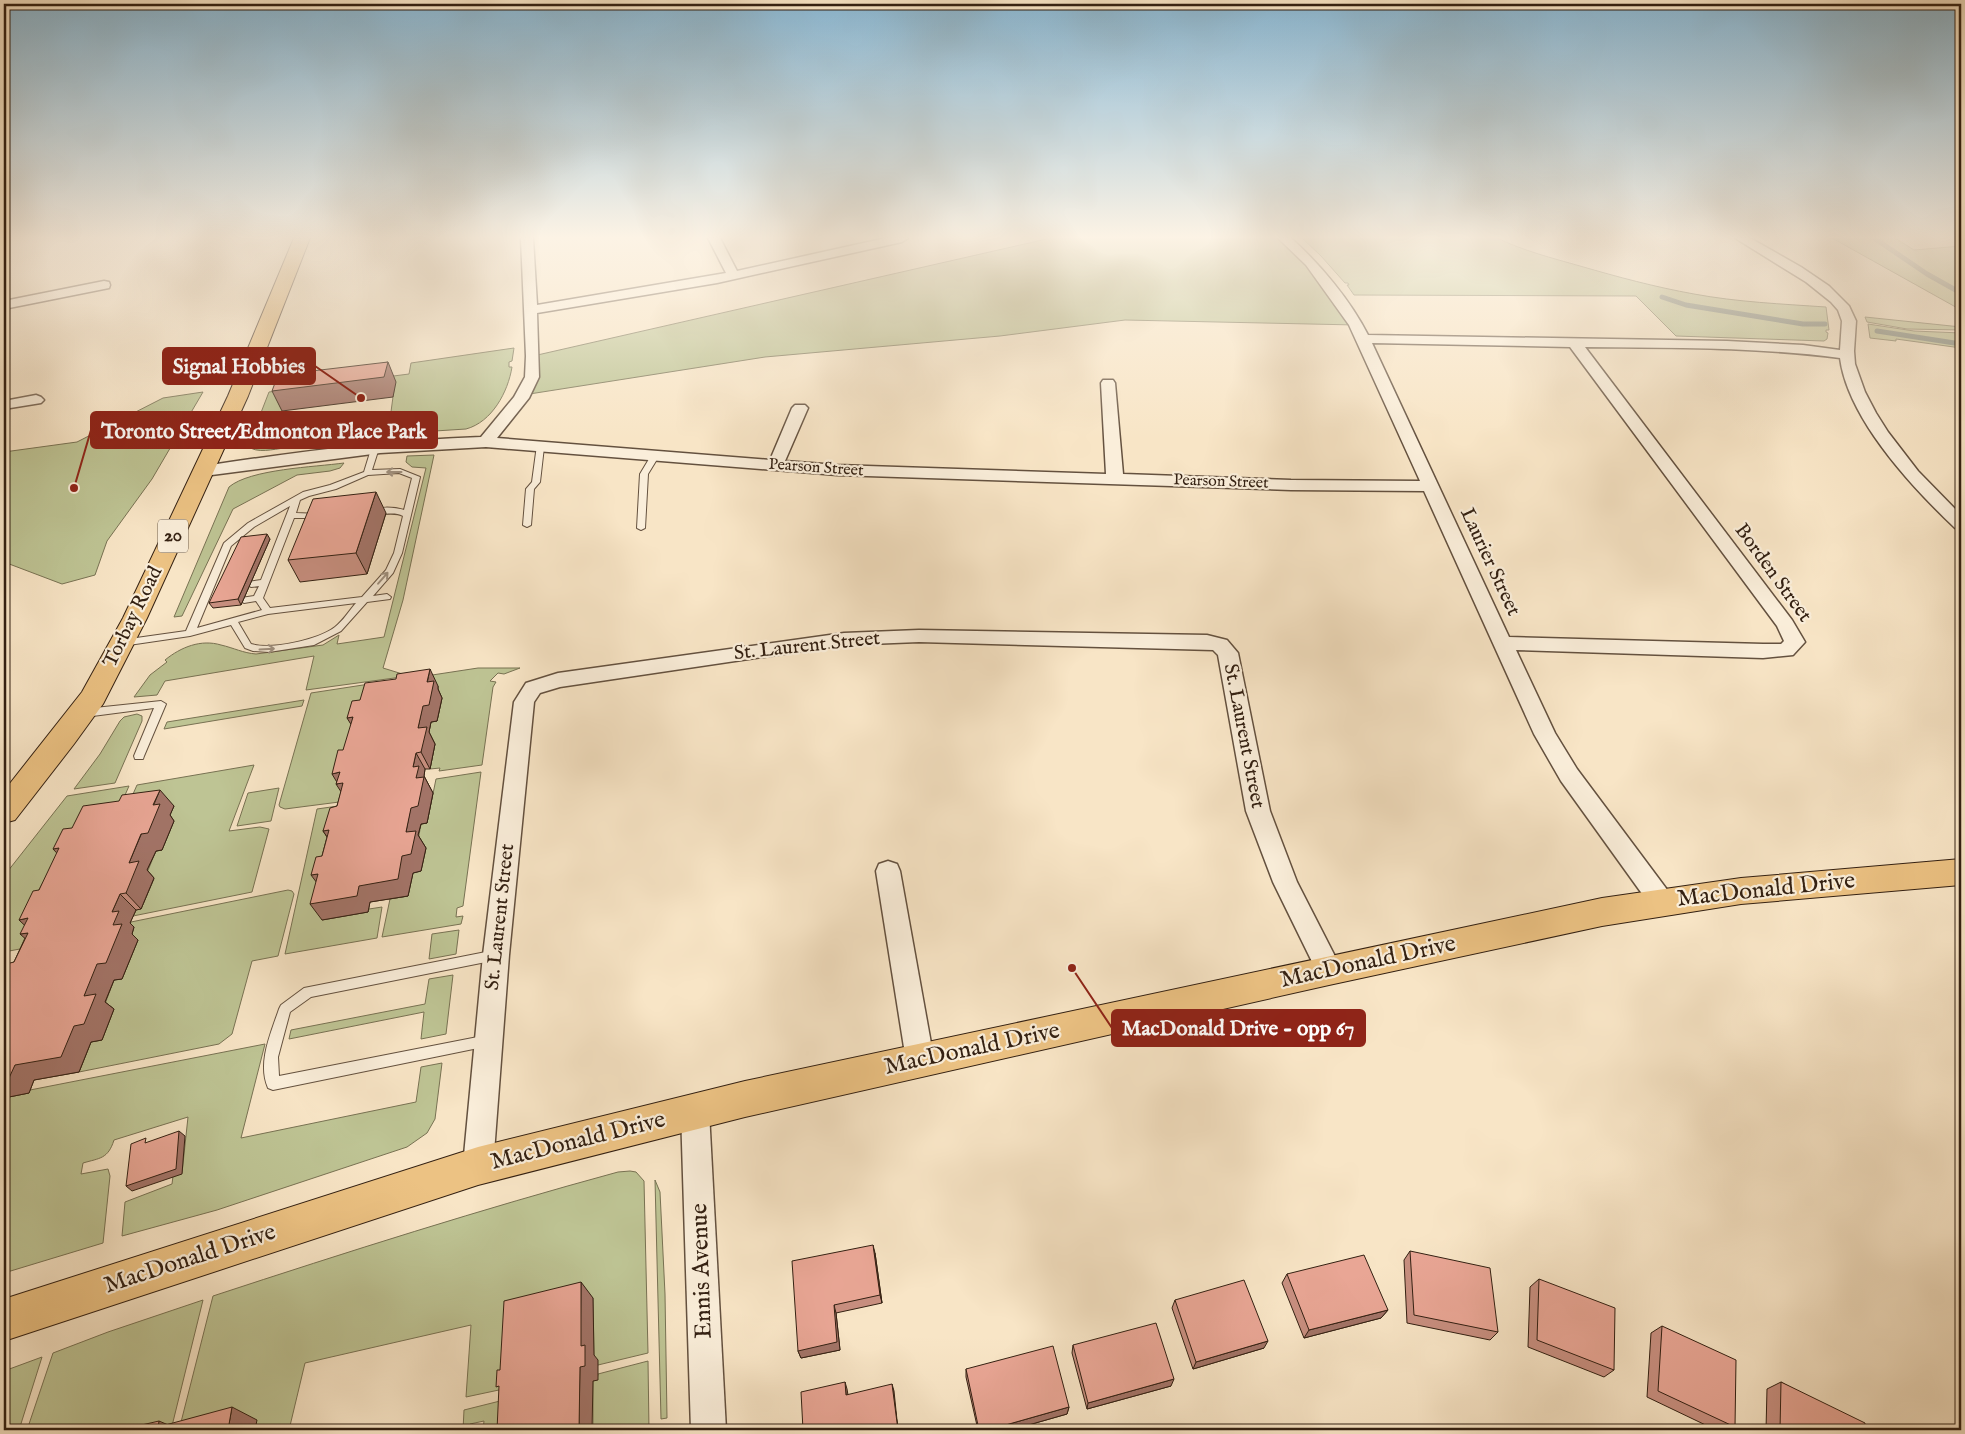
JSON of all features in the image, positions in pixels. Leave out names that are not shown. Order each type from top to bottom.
[{"type":"main road","name":"Torbay Road","points":[[4,812],[82,713],[93,697],[122,643],[238,396],[275,305]]},
{"type":"main road","name":"MacDonald Drive","points":[[4,1320],[478,1166],[696,1112],[920,1060],[1531,926],[1662,902],[1805,885],[1961,872]]},
{"type":"street","points":[[486,442],[521,398],[532,377],[534,356],[530,305]]},
{"type":"street","points":[[530,310],[564,305]]},
{"type":"street","name":"Laurier Street","points":[[1341,305],[1363,339],[1545,734],[1569,775],[1662,902]]},
{"type":"street","points":[[1840,305],[1849,317],[1850,335],[1847,355],[1857,392],[1868,416],[1910,470],[1961,524]]},
{"type":"street","points":[[1363,339],[1764,347],[1803,349],[1847,355]]},
{"type":"street","name":"Borden Street","points":[[1503,643],[1763,651],[1786,650],[1795,642],[1785,624],[1574,342]]},
{"type":"street","points":[[1108,384],[1115,479]]},
{"type":"street","points":[[4,405],[36,400]]},
{"type":"street","points":[[776,466],[800,408]]},
{"type":"street","name":"Pearson Street","points":[[204,471],[352,450],[436,443],[486,442],[776,466],[910,474],[1431,486]]},
{"type":"street","name":"St. Laurent Street","points":[[478,1166],[496,955],[519,732],[524,702],[533,688],[558,680],[844,639],[919,636],[1207,642],[1220,645],[1228,653],[1258,811],[1285,882],[1329,970]]},
{"type":"street","points":[[888,871],[920,1060]]},
{"type":"street","name":"Ennis Avenue","points":[[696,1112],[709,1430]]},
{"type":"lane","points":[[291,426],[360,417],[352,450]]},
{"type":"lane","points":[[527,525],[530,489],[536,482],[540,447]]},
{"type":"lane","points":[[367,473],[374,448]]},
{"type":"lane","points":[[641,528],[644,474],[655,456]]},
{"type":"lane","points":[[190,634],[209,588],[219,574],[225,560],[226,548],[232,540],[251,525],[306,494],[333,487],[367,473],[400,471],[416,477],[396,561],[390,571],[345,623],[324,638],[314,642],[269,649],[248,646],[233,621]]},
{"type":"lane","points":[[258,598],[297,499]]},
{"type":"lane","points":[[366,512],[394,510],[405,512],[407,515]]},
{"type":"lane","points":[[291,515],[333,516]]},
{"type":"lane","points":[[268,544],[280,543]]},
{"type":"lane","points":[[226,548],[242,547]]},
{"type":"lane","points":[[263,556],[275,554]]},
{"type":"lane","points":[[257,570],[270,569]]},
{"type":"lane","points":[[251,584],[264,582]]},
{"type":"lane","points":[[209,588],[223,587]]},
{"type":"lane","points":[[258,598],[268,611]]},
{"type":"lane","points":[[244,600],[258,598]]},
{"type":"lane","points":[[122,643],[190,634],[268,611],[387,598]]},
{"type":"lane","points":[[202,604],[215,602]]},
{"type":"lane","points":[[82,713],[161,704],[139,756]]},
{"type":"lane","points":[[488,1041],[274,1084],[270,1057],[285,1009],[308,992],[496,955]]},
{"type":"green space","points":[[757,305],[1339,305],[1356,325],[1125,320],[1000,336],[765,357],[523,395],[533,356]]},
{"type":"green space","points":[[1645,305],[1797,305],[1826,307],[1829,330],[1826,330],[1828,333],[1827,339],[1824,341],[1676,336]]},
{"type":"green space","points":[[1952,305],[1961,305],[1961,310]]},
{"type":"green space","points":[[1865,317],[1961,327],[1961,330],[1907,329],[1867,322]]},
{"type":"green space","points":[[1868,324],[1914,331],[1961,333],[1961,348],[1896,339],[1896,341],[1870,338]]},
{"type":"green space","points":[[514,348],[512,361],[509,362],[509,367],[512,367],[510,377],[503,396],[484,420],[466,429],[388,434],[395,382],[288,395],[273,438],[289,437],[285,448],[256,450],[248,446],[269,392],[409,374],[411,363]]},
{"type":"green space","points":[[203,392],[152,479],[107,541],[95,575],[62,584],[4,562],[4,452],[77,442],[163,398]]},
{"type":"green space","points":[[434,455],[403,600],[383,668],[409,676],[306,690],[314,656],[165,681],[157,695],[134,697],[150,675],[167,662],[165,660],[178,651],[192,645],[214,643],[256,654],[323,645],[339,635],[337,644],[384,637],[426,468],[412,467],[406,462],[407,456]]},
{"type":"green space","points":[[344,463],[340,468],[330,471],[297,475],[233,509],[182,616],[174,617],[229,487],[252,476]]},
{"type":"green space","points":[[478,668],[520,668],[504,674],[498,673],[490,681],[496,682],[493,687],[482,765],[439,771],[440,768],[430,769],[435,744],[426,745],[431,722],[437,721],[442,698],[406,679]]},
{"type":"green space","points":[[402,679],[347,801],[285,809],[280,807],[311,693]]},
{"type":"green space","points":[[304,700],[302,706],[164,729],[167,722]]},
{"type":"green space","points":[[137,714],[142,716],[142,721],[115,783],[74,789],[100,754],[120,721],[124,717]]},
{"type":"green space","points":[[254,765],[229,831],[260,827],[269,829],[252,892],[133,916],[136,910],[141,909],[154,879],[144,880],[156,851],[162,850],[122,819],[137,785]]},
{"type":"green space","points":[[481,772],[463,906],[457,908],[456,917],[463,916],[461,924],[382,937],[390,899],[408,896],[421,824],[427,823],[436,779]]},
{"type":"green space","points":[[129,786],[114,820],[41,945],[4,952],[4,876],[67,796]]},
{"type":"green space","points":[[279,788],[271,821],[237,826],[248,793]]},
{"type":"green space","points":[[352,804],[368,912],[369,909],[382,907],[377,938],[285,954],[317,809]]},
{"type":"green space","points":[[288,890],[294,894],[278,956],[252,961],[232,1034],[219,1044],[79,1072],[91,1042],[102,1039],[102,1012],[114,980],[122,978],[137,941],[129,941],[128,929],[131,922]]},
{"type":"green space","points":[[459,930],[456,954],[429,959],[432,934]]},
{"type":"green space","points":[[453,975],[446,1034],[421,1039],[424,1012],[289,1039],[291,1030],[425,1004],[429,979]]},
{"type":"green space","points":[[265,1044],[241,1138],[416,1102],[421,1067],[442,1063],[435,1119],[427,1133],[407,1147],[217,1210],[122,1236],[125,1202],[172,1184],[173,1176],[182,1173],[188,1117],[114,1140],[109,1151],[103,1157],[83,1163],[81,1174],[108,1169],[110,1176],[103,1243],[4,1273],[4,1098],[30,1090]]},
{"type":"green space","points":[[618,1172],[636,1172],[644,1181],[648,1353],[598,1365],[594,1361],[593,1298],[513,1387],[466,1397],[471,1325],[305,1363],[289,1430],[179,1430],[213,1296],[465,1216]]},
{"type":"green space","points":[[655,1180],[660,1192],[665,1294],[667,1418],[661,1419]]},
{"type":"green space","points":[[203,1300],[171,1430],[27,1430],[53,1353]]},
{"type":"green space","points":[[42,1357],[19,1430],[4,1430],[4,1371]]},
{"type":"green space","points":[[648,1361],[649,1430],[593,1430],[593,1381],[597,1380],[598,1374]]},
{"type":"green space","points":[[512,1398],[513,1430],[483,1430],[484,1421],[470,1424],[469,1430],[463,1430],[464,1410]]},
{"type":"building","points":[[388,362],[384,377],[272,391],[278,375]]},
{"type":"building","points":[[376,492],[356,553],[288,560],[313,499]]},
{"type":"building","points":[[267,534],[238,599],[209,603],[241,537]]},
{"type":"building","points":[[430,669],[427,682],[434,681],[429,705],[423,706],[418,728],[427,727],[421,752],[416,753],[413,767],[419,766],[416,778],[424,777],[418,806],[411,808],[406,832],[416,831],[411,854],[402,856],[398,879],[359,886],[357,896],[310,904],[318,874],[311,875],[316,857],[322,856],[329,830],[323,831],[330,808],[337,806],[343,783],[336,784],[340,772],[332,774],[338,750],[343,750],[353,717],[347,718],[352,701],[360,700],[365,683],[396,679],[397,674]]},
{"type":"building","points":[[160,790],[153,805],[160,804],[148,833],[141,834],[129,863],[139,861],[126,893],[120,894],[112,912],[119,911],[113,925],[122,924],[106,963],[97,964],[84,996],[96,994],[84,1024],[74,1026],[61,1057],[15,1065],[9,1078],[4,1079],[4,968],[6,964],[14,962],[28,933],[20,934],[28,918],[19,920],[33,891],[39,890],[59,848],[53,849],[63,829],[72,828],[83,806],[119,801],[122,795]]},
{"type":"building","points":[[179,1131],[176,1169],[126,1186],[131,1144],[146,1138],[145,1143]]},
{"type":"building","points":[[873,1245],[880,1295],[834,1305],[837,1342],[798,1351],[792,1261]]},
{"type":"building","points":[[1410,1251],[1490,1268],[1498,1332],[1414,1315]]},
{"type":"building","points":[[1364,1255],[1388,1310],[1309,1330],[1287,1274]]},
{"type":"building","points":[[1539,1279],[1615,1308],[1614,1370],[1537,1340]]},
{"type":"building","points":[[1244,1280],[1268,1341],[1196,1362],[1175,1300]]},
{"type":"building","points":[[581,1282],[581,1346],[585,1345],[585,1366],[580,1367],[579,1430],[497,1430],[499,1386],[496,1387],[497,1370],[500,1370],[504,1301]]},
{"type":"building","points":[[1156,1323],[1174,1379],[1088,1403],[1073,1345]]},
{"type":"building","points":[[1662,1326],[1736,1360],[1735,1427],[1658,1391]]},
{"type":"building","points":[[1053,1346],[1069,1407],[988,1430],[979,1430],[966,1369]]},
{"type":"building","points":[[845,1382],[846,1395],[892,1384],[898,1430],[803,1430],[801,1392]]},
{"type":"building","points":[[1781,1382],[1865,1423],[1865,1430],[1780,1430]]},
{"type":"building","points":[[232,1407],[228,1430],[133,1430],[133,1427],[159,1421],[158,1427]]},
{"type":"waterway","points":[[1686,305],[1803,324],[1825,324]]},
{"type":"waterway","points":[[1877,331],[1961,344]]},
{"type":"place","name":"Signal Hobbies","points":[[361,398]]},
{"type":"place","name":"Toronto Street/Edmonton Place Park","points":[[74,488]]},
{"type":"place","name":"MacDonald Drive - opp 67","points":[[1072,968]]}]
